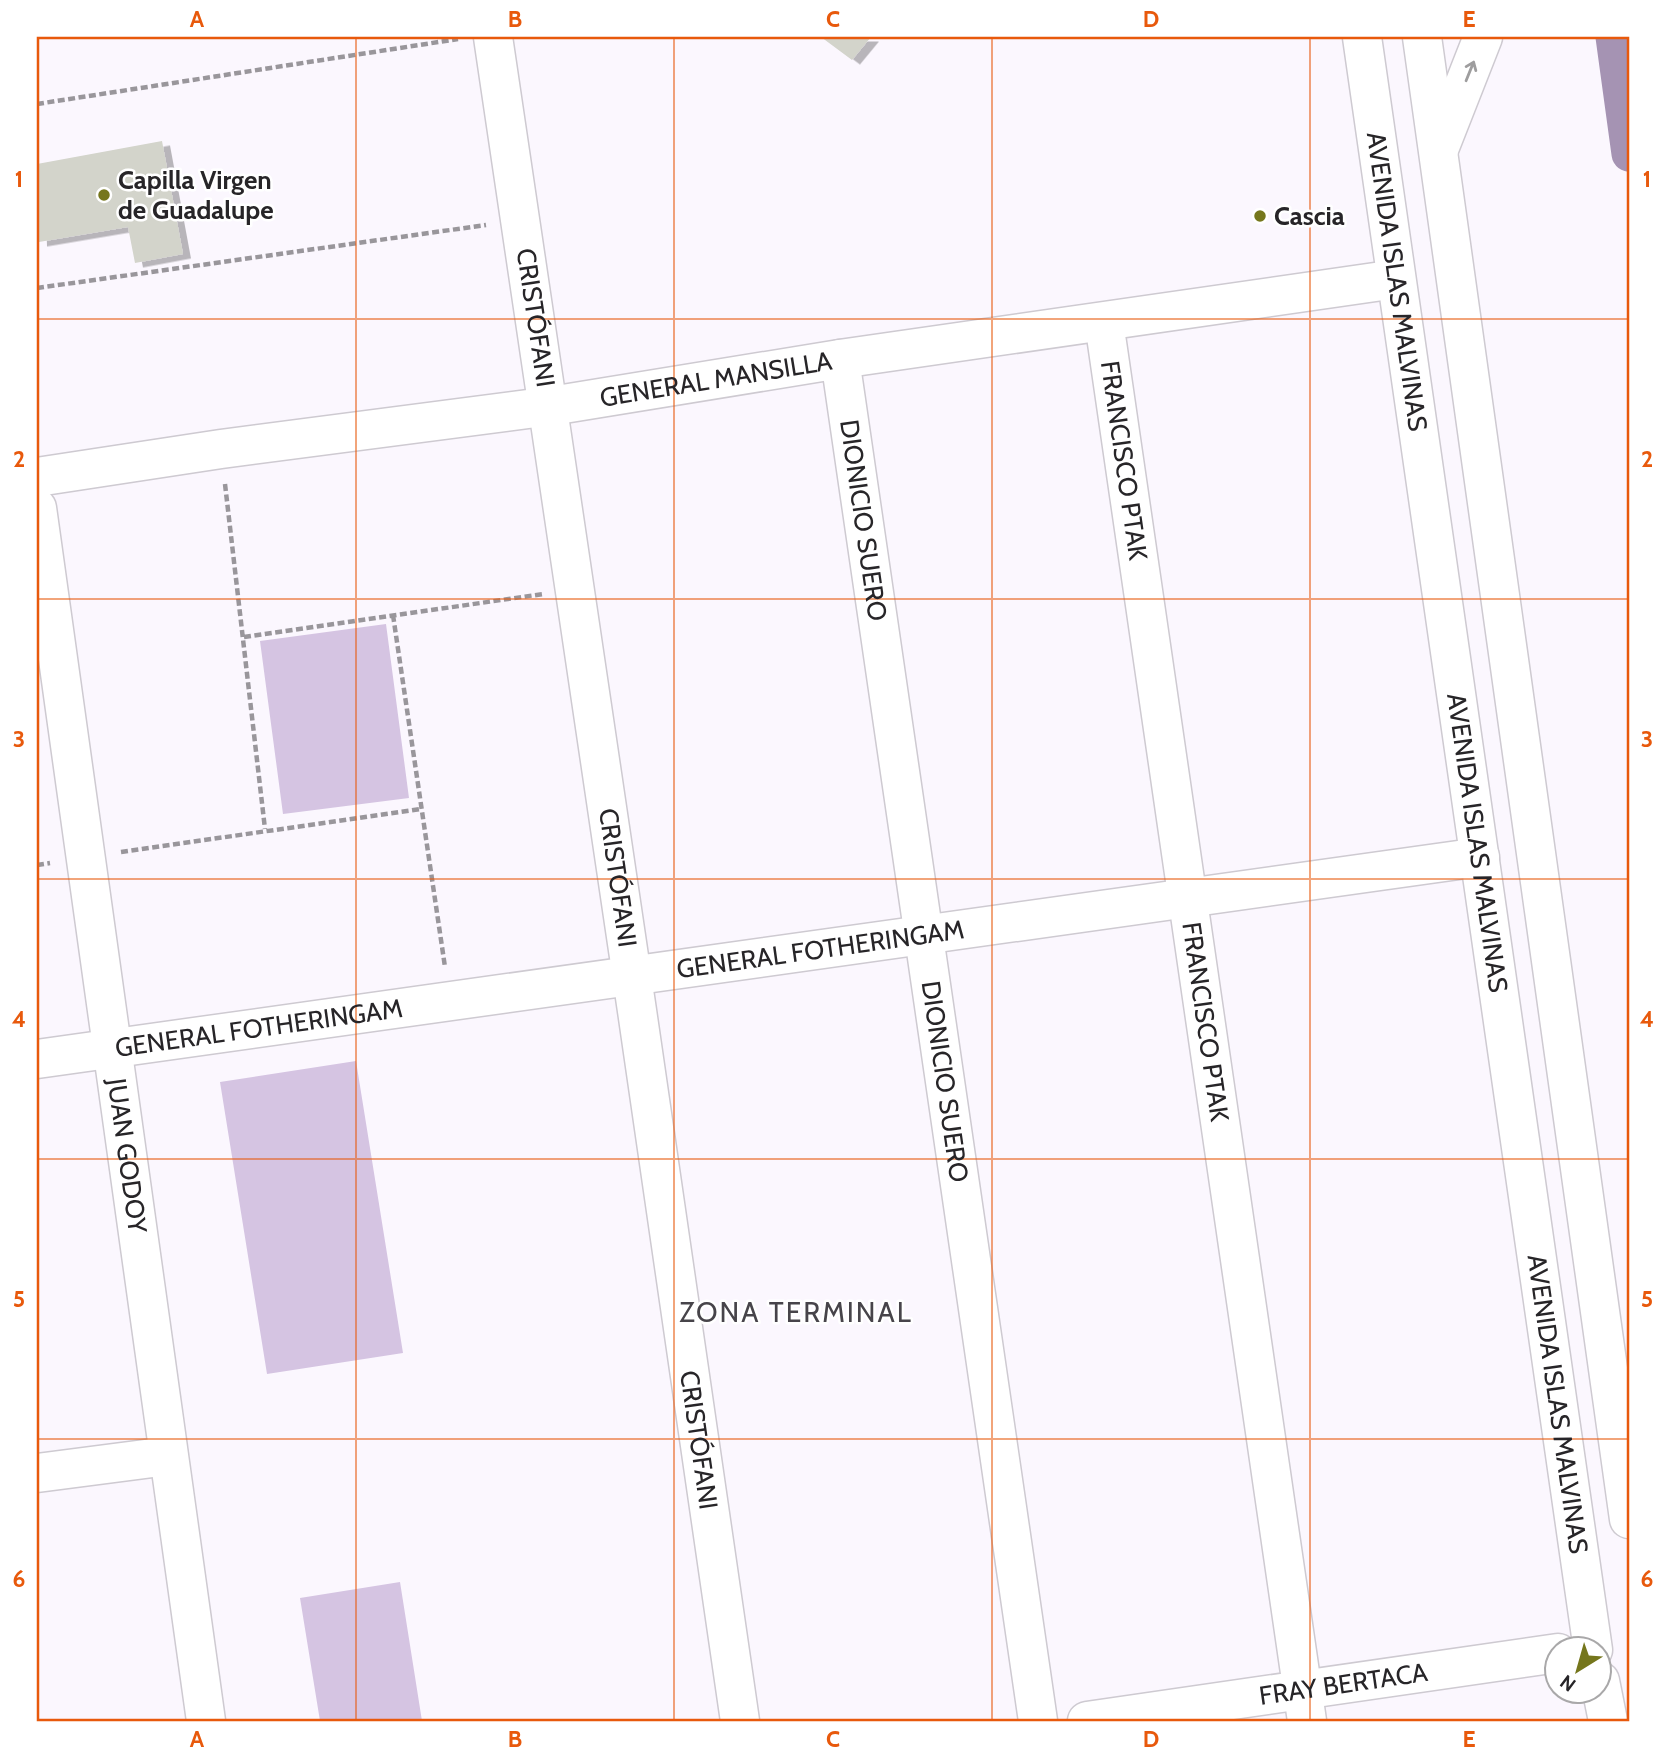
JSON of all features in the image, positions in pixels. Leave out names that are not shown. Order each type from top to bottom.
[{"type":"street","name":"AVENIDA ISLAS MALVINAS","points":[[1362,37],[1479,857],[1583,1636]]},
{"type":"street","name":"AVENIDA ISLAS MALVINAS","points":[[1422,37],[1629,1519]]},
{"type":"street","points":[[1438,150],[1483,37]]},
{"type":"street","name":"CRISTÓFANI","points":[[476,38],[521,219],[551,406],[630,975],[740,1721]]},
{"type":"street","name":"GENERAL MANSILLA","points":[[37,477],[221,449],[551,406],[840,359],[1396,279]]},
{"type":"street","name":"FRANCISCO PTAK","points":[[1104,322],[1305,1706]]},
{"type":"street","name":"DIONICIO SUERO","points":[[840,359],[1038,1721]]},
{"type":"street","name":"JUAN GODOY","points":[[37,508],[206,1721]]},
{"type":"street","name":"GENERAL FOTHERINGAM","points":[[37,1059],[449,999],[1479,857]]},
{"type":"street","points":[[37,1473],[168,1456]]},
{"type":"street","name":"FRAY BERTACA","points":[[1087,1721],[1305,1706],[1544,1663]]},
{"type":"path","points":[[37,104],[476,38]]},
{"type":"path","points":[[37,288],[521,219]]},
{"type":"path","points":[[221,449],[265,829]]},
{"type":"path","points":[[244,637],[575,590]]},
{"type":"path","points":[[393,615],[449,999]]},
{"type":"path","points":[[37,865],[265,829],[421,809]]},
{"type":"shaded area","points":[[386,624],[409,798],[283,814],[260,641]]},
{"type":"shaded area","points":[[356,1061],[403,1353],[267,1374],[220,1082]]},
{"type":"shaded area","points":[[400,1582],[422,1721],[320,1721],[300,1598]]},
{"type":"building","points":[[821,37],[871,37],[852,60]]},
{"type":"building","name":"Capilla Virgen de Guadalupe","points":[[162,141],[183,254],[135,263],[128,227],[39,242],[37,164]]},
{"type":"waterway","points":[[1613,37],[1629,154]]},
{"type":"place","name":"Capilla Virgen de Guadalupe","points":[[104,195]]},
{"type":"place","name":"Cascia","points":[[1260,216]]},
{"type":"district","name":"ZONA TERMINAL","points":[[796,1312]]}]
